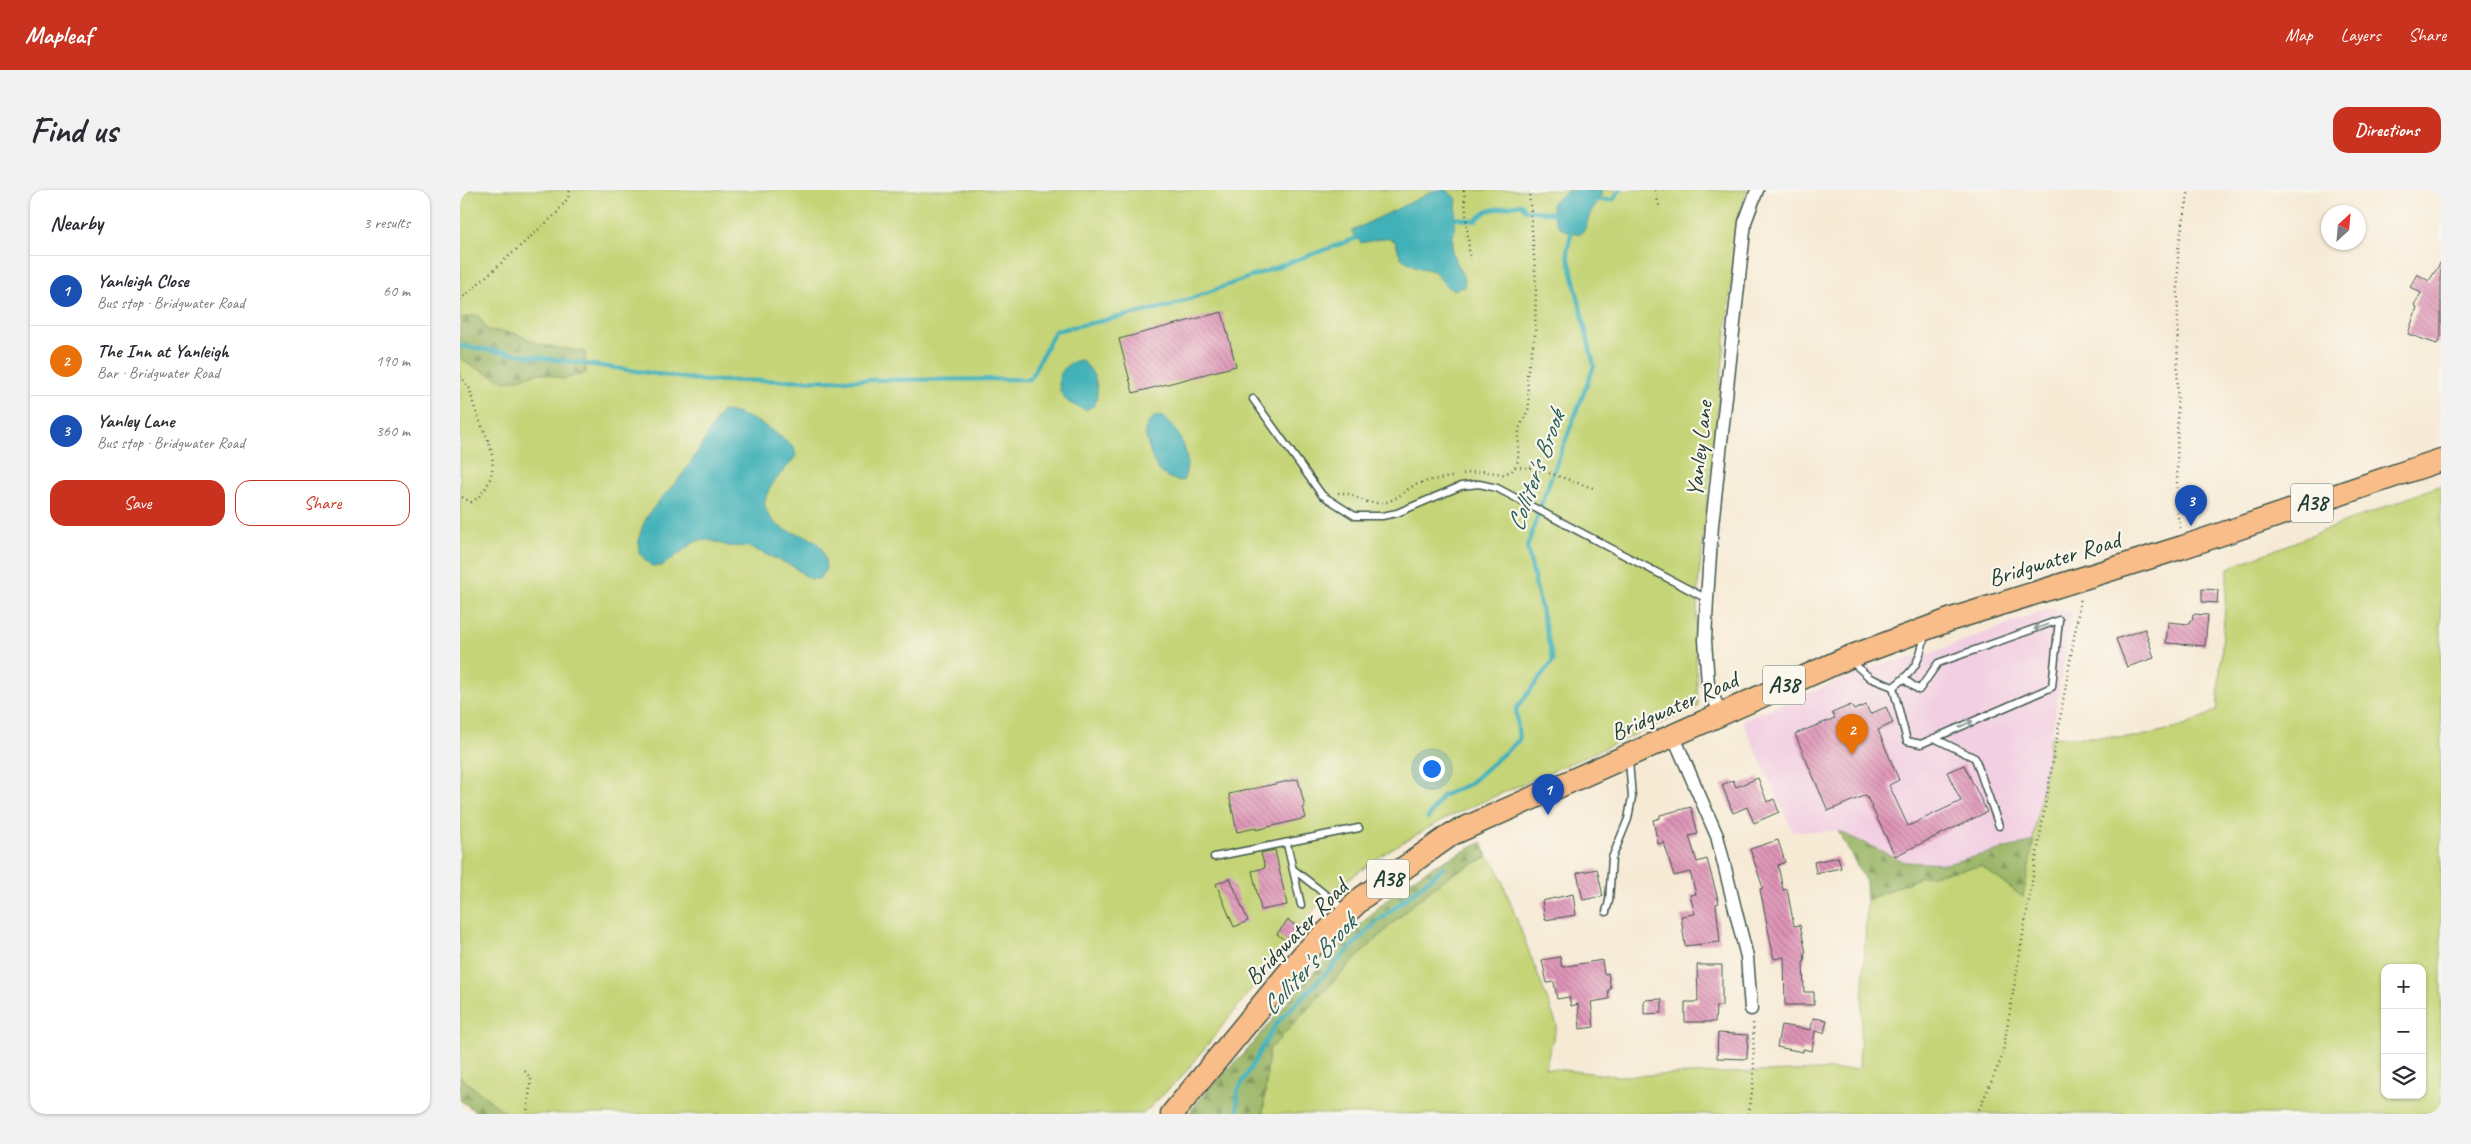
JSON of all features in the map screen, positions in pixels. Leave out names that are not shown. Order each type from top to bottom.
[{"type":"highway","name":"Bridgwater Road","points":[[1172,1114],[1304,954],[1363,897],[1452,834],[1720,713],[1847,658],[1926,628],[2183,547],[2441,460]]},
{"type":"street","name":"Yanley Lane","points":[[1720,713],[1708,684],[1705,640],[1712,525],[1745,222],[1757,190]]},
{"type":"street","points":[[1673,735],[1717,836],[1747,957],[1750,1009]]},
{"type":"lane","points":[[1253,399],[1322,495],[1355,516],[1382,516],[1397,513],[1437,494],[1461,486],[1479,484],[1497,488],[1660,576],[1707,599]]},
{"type":"lane","points":[[1893,687],[1907,741],[1921,744],[2052,687],[2059,620],[1938,663],[1918,690],[1904,679]]},
{"type":"lane","points":[[1893,687],[1911,674],[1921,654],[1926,628]]},
{"type":"lane","points":[[1847,658],[1870,678],[1893,687]]},
{"type":"lane","points":[[1934,738],[1975,758],[1999,826]]},
{"type":"lane","points":[[1606,912],[1609,902],[1612,858],[1628,819],[1632,797],[1628,755]]},
{"type":"lane","points":[[1214,857],[1287,844],[1359,828]]},
{"type":"lane","points":[[1287,844],[1301,905]]},
{"type":"lane","points":[[1293,870],[1348,912]]},
{"type":"path","points":[[460,300],[556,214],[568,198],[570,190]]},
{"type":"path","points":[[1464,190],[1470,260]]},
{"type":"path","points":[[1334,493],[1345,492],[1366,503],[1381,503],[1395,500],[1414,486],[1482,471],[1503,474],[1512,471],[1518,461],[1519,429],[1529,408],[1527,375],[1535,335],[1536,282],[1529,190]]},
{"type":"path","points":[[1655,190],[1660,209]]},
{"type":"path","points":[[2183,547],[2178,514],[2178,250],[2189,190]]},
{"type":"path","points":[[460,376],[471,388],[474,406],[494,453],[493,469],[488,484],[480,497],[471,502],[460,496]]},
{"type":"path","points":[[1515,466],[1534,468],[1596,489]]},
{"type":"path","points":[[1977,1114],[2002,1057],[2085,577]]},
{"type":"path","points":[[1749,1114],[1754,1076],[1754,1023],[1750,1009]]},
{"type":"path","points":[[525,1071],[531,1079],[527,1114]]},
{"type":"shaded area","points":[[2050,608],[2072,613],[2034,841],[1946,864],[1905,862],[1838,831],[1793,832],[1742,720],[1875,666],[1929,654]]},
{"type":"green space","points":[[460,190],[1748,190],[1739,214],[1699,576],[1695,635],[1698,707],[1450,816],[1391,849],[1326,895],[1185,1073],[1143,1114],[507,1114],[460,1077]]},
{"type":"green space","points":[[478,315],[487,330],[514,333],[542,345],[585,352],[586,373],[564,379],[540,373],[506,382],[470,365],[460,357],[460,318]]},
{"type":"green space","points":[[2441,485],[2441,1114],[1263,1114],[1269,1050],[1347,967],[1412,905],[1452,874],[1487,857],[1496,865],[1557,1025],[1545,1068],[1618,1076],[1859,1069],[1867,900],[1921,877],[1981,866],[2023,897],[2051,737],[2138,737],[2187,725],[2217,710],[2228,568]]},
{"type":"green space","points":[[1838,831],[1905,862],[1946,864],[2034,841],[2023,897],[1981,866],[1921,877],[1867,900],[1866,882]]},
{"type":"green space","points":[[1482,842],[1487,857],[1452,874],[1412,905],[1347,967],[1269,1050],[1263,1114],[1188,1114],[1211,1086],[1242,1056],[1303,984],[1346,938],[1399,888],[1432,867]]},
{"type":"green space","points":[[460,1077],[507,1114],[479,1114],[460,1100]]},
{"type":"water","points":[[1436,190],[1446,190],[1457,199],[1452,252],[1465,281],[1464,287],[1453,290],[1447,287],[1434,271],[1416,267],[1401,258],[1395,241],[1386,238],[1361,243],[1351,231]]},
{"type":"water","points":[[1569,190],[1602,190],[1581,234],[1568,232],[1559,226],[1552,210],[1552,203]]},
{"type":"water","points":[[1081,360],[1090,370],[1097,386],[1095,405],[1086,410],[1067,401],[1061,393],[1059,386],[1059,380],[1064,369],[1068,365]]},
{"type":"water","points":[[722,411],[732,412],[760,423],[794,447],[796,456],[770,489],[765,501],[765,507],[769,516],[781,528],[806,536],[820,546],[826,569],[819,579],[810,579],[792,566],[749,547],[728,546],[709,540],[696,541],[662,566],[651,566],[639,553],[641,529],[651,510],[687,468]]},
{"type":"water","points":[[1155,416],[1164,417],[1176,431],[1184,446],[1187,463],[1183,481],[1164,475],[1153,461],[1145,429]]},
{"type":"building","points":[[2441,262],[2441,336],[2437,344],[2408,334],[2417,307],[2414,305],[2421,293],[2410,287],[2417,274],[2429,281]]},
{"type":"building","points":[[1222,312],[1236,366],[1133,393],[1119,339]]},
{"type":"building","points":[[2202,589],[2218,590],[2217,603],[2202,602]]},
{"type":"building","points":[[2193,614],[2208,615],[2205,646],[2166,643],[2168,622],[2189,624],[2190,620],[2192,621]]},
{"type":"building","points":[[2145,629],[2154,658],[2127,667],[2116,639]]},
{"type":"building","points":[[1851,705],[1854,710],[1866,705],[1870,714],[1886,707],[1893,723],[1878,730],[1899,780],[1889,785],[1908,826],[1961,801],[1947,772],[1964,765],[1987,812],[1895,856],[1866,795],[1828,811],[1795,734],[1835,718],[1832,713]]},
{"type":"building","points":[[1758,778],[1767,802],[1774,799],[1779,812],[1754,823],[1747,807],[1733,813],[1722,785],[1733,780],[1736,787]]},
{"type":"building","points":[[1298,779],[1306,818],[1256,830],[1256,828],[1237,832],[1229,794]]},
{"type":"building","points":[[1691,807],[1698,834],[1689,836],[1697,862],[1707,859],[1719,903],[1716,904],[1720,942],[1685,946],[1681,916],[1695,914],[1690,895],[1696,894],[1690,872],[1674,876],[1664,842],[1658,844],[1653,820],[1660,818],[1660,815]]},
{"type":"building","points":[[1778,840],[1785,862],[1778,865],[1783,890],[1787,889],[1794,926],[1800,925],[1806,953],[1804,953],[1805,962],[1803,962],[1804,992],[1814,992],[1814,1005],[1785,1005],[1784,957],[1774,959],[1760,889],[1763,888],[1750,849]]},
{"type":"building","points":[[1275,850],[1287,905],[1261,910],[1252,871],[1265,868],[1261,853]]},
{"type":"building","points":[[1838,857],[1841,868],[1816,873],[1814,862]]},
{"type":"building","points":[[1597,869],[1603,896],[1583,900],[1577,873]]},
{"type":"building","points":[[1230,878],[1248,921],[1234,927],[1216,884]]},
{"type":"building","points":[[1573,894],[1576,915],[1545,920],[1542,901]]},
{"type":"building","points":[[1288,920],[1299,928],[1288,943],[1277,934]]},
{"type":"building","points":[[1560,957],[1562,967],[1602,960],[1604,974],[1608,973],[1611,989],[1608,990],[1609,999],[1591,1002],[1594,1027],[1580,1029],[1578,1004],[1571,1006],[1569,997],[1557,999],[1554,982],[1547,983],[1542,960]]},
{"type":"building","points":[[1697,965],[1722,965],[1722,1006],[1716,1006],[1715,1022],[1685,1022],[1685,1002],[1698,1002]]},
{"type":"building","points":[[1662,999],[1662,1013],[1644,1014],[1644,1000]]},
{"type":"building","points":[[1813,1018],[1827,1020],[1824,1033],[1815,1031],[1812,1051],[1803,1049],[1803,1052],[1777,1047],[1781,1025],[1811,1030]]},
{"type":"building","points":[[1718,1033],[1748,1035],[1747,1059],[1717,1058]]},
{"type":"waterway","name":"Colliter's Brook","points":[[1601,200],[1613,200],[1620,190]]},
{"type":"waterway","points":[[1455,218],[1475,221],[1486,211],[1521,204],[1526,210],[1552,213]]},
{"type":"waterway","name":"Colliter's Brook","points":[[1428,818],[1442,796],[1469,784],[1519,740],[1516,709],[1553,661],[1527,547],[1543,499],[1594,366],[1567,251],[1571,234]]},
{"type":"waterway","points":[[460,346],[706,381],[1030,379],[1055,331],[1170,306],[1357,238]]},
{"type":"waterway","name":"Colliter's Brook","points":[[1237,1114],[1238,1090],[1276,1024],[1371,927],[1444,867]]},
{"type":"place","name":"Yanley Lane","points":[[2191,526]]},
{"type":"place","name":"The Inn at Yanleigh","points":[[1852,755]]},
{"type":"place","name":"Yanleigh Close","points":[[1548,815]]}]
